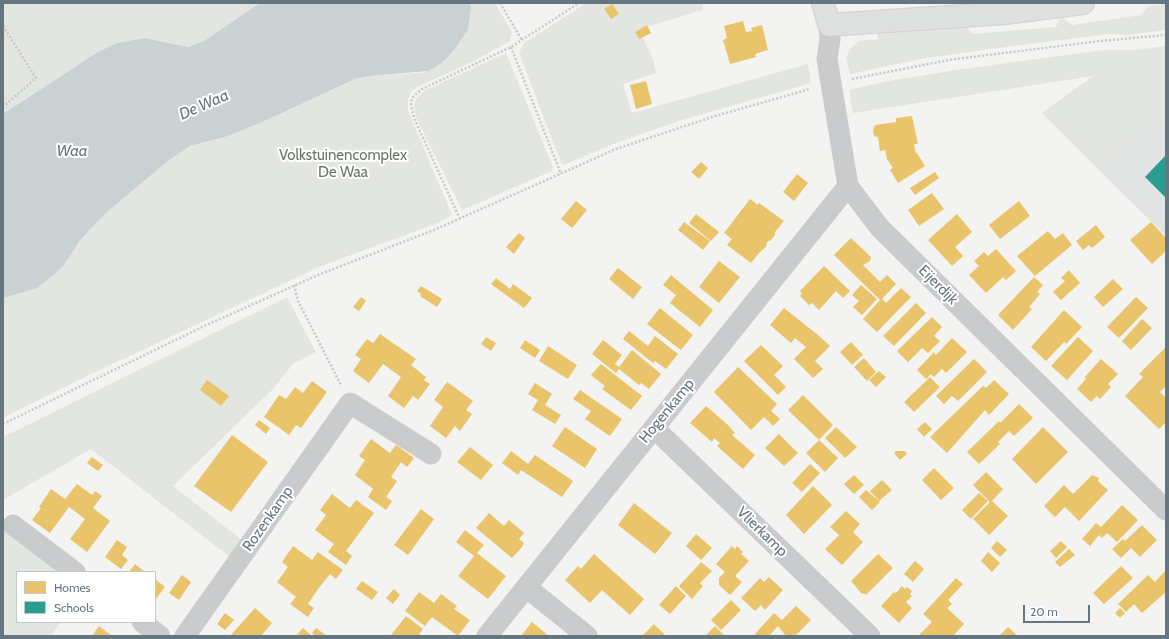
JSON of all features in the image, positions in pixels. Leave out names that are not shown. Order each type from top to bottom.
[{"type":"street","name":"Eijerdijk","points":[[823,3],[829,24],[830,39],[827,59],[848,186],[880,228],[1166,510]]},
{"type":"street","points":[[829,24],[1006,12],[1083,3]]},
{"type":"street","name":"Hogenkamp","points":[[487,636],[848,186]]},
{"type":"street","points":[[350,403],[431,454]]},
{"type":"street","name":"Rozenkamp","points":[[185,636],[350,403]]},
{"type":"street","name":"Vlierkamp","points":[[654,428],[870,636]]},
{"type":"street","points":[[13,525],[74,571]]},
{"type":"street","points":[[526,587],[587,636]]},
{"type":"street","points":[[143,623],[160,636]]},
{"type":"path","points":[[500,3],[522,40]]},
{"type":"path","points":[[460,218],[414,118],[411,104],[412,98],[422,89],[511,47],[579,3]]},
{"type":"path","points":[[3,26],[36,78],[3,107]]},
{"type":"path","points":[[3,424],[200,328],[294,285],[347,262],[460,218],[616,149],[712,116],[831,84],[879,73],[949,60],[1080,43],[1166,35]]},
{"type":"path","points":[[511,47],[560,174]]},
{"type":"path","points":[[294,285],[298,300],[350,403]]},
{"type":"shaded area","points":[[1166,114],[1166,236],[1096,167]]},
{"type":"green space","points":[[3,3],[260,3],[204,41],[188,47],[145,38],[116,43],[93,55],[3,114]]},
{"type":"green space","points":[[470,3],[495,3],[512,32],[510,41],[474,61],[417,87],[412,91],[408,99],[408,111],[452,215],[435,224],[319,267],[85,377],[3,418],[3,298],[37,288],[55,274],[64,265],[81,239],[106,213],[168,161],[190,146],[225,137],[258,124],[355,79],[369,76],[422,73],[442,63],[455,49],[471,8]]},
{"type":"green space","points":[[586,3],[702,3],[703,10],[639,29],[653,59],[656,73],[623,84],[632,113],[808,64],[811,83],[679,121],[616,143],[564,165],[561,162],[519,53],[524,43]]},
{"type":"green space","points":[[1166,4],[1166,30],[1128,35],[1109,34],[926,58],[850,74],[846,58],[850,49],[859,41],[878,39],[877,32],[966,26],[972,34],[1056,27],[1060,18],[1063,18],[1072,25],[1141,15],[1148,6]]},
{"type":"green space","points":[[1166,46],[1166,114],[1096,167],[1042,113],[1093,76],[853,113],[849,90],[888,81],[1103,50],[1136,50]]},
{"type":"green space","name":"Volkstuinencomplex De Waa","points":[[506,53],[553,167],[552,171],[462,210],[416,117],[414,106],[416,99],[424,91]]},
{"type":"green space","points":[[287,297],[316,352],[293,364],[272,390],[173,486],[242,540],[231,558],[91,449],[3,500],[3,437]]},
{"type":"green space","points":[[3,523],[66,571],[16,571],[16,623],[60,623],[51,636],[3,636]]},
{"type":"water","name":"Waa","points":[[260,3],[470,3],[471,8],[468,29],[455,49],[442,63],[428,71],[369,76],[355,79],[258,124],[225,137],[190,146],[168,161],[106,213],[81,239],[64,265],[55,274],[37,288],[3,298],[3,114],[93,55],[116,43],[145,38],[188,47],[204,41]]},
{"type":"building: Homes","points":[[612,4],[619,14],[611,19],[604,9]]},
{"type":"building: Homes","points":[[743,21],[746,32],[752,31],[751,28],[762,25],[768,50],[755,54],[756,57],[730,64],[723,40],[727,38],[724,26]]},
{"type":"building: Homes","points":[[647,25],[651,33],[639,39],[635,32]]},
{"type":"building: Homes","points":[[646,81],[652,104],[636,109],[630,85]]},
{"type":"building: Homes","points":[[912,116],[918,144],[914,144],[916,154],[917,153],[925,166],[898,183],[890,170],[893,168],[887,159],[885,150],[880,151],[878,137],[874,136],[873,130],[875,125],[896,122],[896,118]]},
{"type":"building: Homes","points":[[701,162],[708,168],[699,179],[691,172]]},
{"type":"building: Homes","points":[[935,172],[939,178],[915,195],[910,188]]},
{"type":"building: Homes","points":[[797,174],[808,183],[794,201],[783,192]]},
{"type":"building: Homes","points":[[932,193],[944,209],[919,226],[908,210]]},
{"type":"building: Homes","points":[[750,199],[758,205],[759,203],[784,221],[775,232],[775,235],[771,240],[767,242],[766,247],[751,263],[727,245],[732,239],[724,233]]},
{"type":"building: Homes","points":[[576,201],[587,210],[572,228],[561,219]]},
{"type":"building: Homes","points":[[1019,201],[1030,216],[1000,239],[989,225]]},
{"type":"building: Homes","points":[[696,214],[719,232],[711,241],[689,223]]},
{"type":"building: Homes","points":[[957,214],[972,232],[955,247],[963,256],[952,266],[928,240]]},
{"type":"building: Homes","points":[[684,222],[710,241],[703,250],[678,230]]},
{"type":"building: Homes","points":[[1151,222],[1166,238],[1166,251],[1152,264],[1130,240]]},
{"type":"building: Homes","points":[[1096,225],[1105,237],[1092,248],[1089,245],[1083,250],[1076,241]]},
{"type":"building: Homes","points":[[1048,231],[1055,239],[1063,233],[1072,245],[1035,276],[1017,256]]},
{"type":"building: Homes","points":[[519,233],[525,238],[514,254],[506,247]]},
{"type":"building: Homes","points":[[851,238],[871,257],[870,261],[863,265],[880,282],[887,275],[896,284],[882,299],[886,303],[901,288],[911,297],[877,332],[863,319],[880,300],[834,255]]},
{"type":"building: Homes","points":[[996,249],[1016,271],[1006,280],[1003,277],[986,293],[969,275],[979,266],[974,261],[984,252],[988,256]]},
{"type":"building: Homes","points":[[719,261],[740,277],[719,303],[699,287]]},
{"type":"building: Homes","points":[[824,266],[850,291],[843,298],[836,291],[819,310],[812,303],[809,305],[800,296],[802,294],[800,291]]},
{"type":"building: Homes","points":[[618,268],[642,287],[633,299],[609,279]]},
{"type":"building: Homes","points":[[1069,270],[1080,283],[1061,300],[1053,292],[1065,281],[1061,278]]},
{"type":"building: Homes","points":[[671,275],[713,310],[700,327],[670,303],[676,295],[663,285]]},
{"type":"building: Homes","points":[[1034,277],[1043,285],[1037,292],[1040,294],[1029,307],[1032,309],[1013,330],[998,315]]},
{"type":"building: Homes","points":[[496,278],[510,289],[513,284],[532,298],[524,308],[491,284]]},
{"type":"building: Homes","points":[[1113,279],[1123,289],[1103,307],[1094,297]]},
{"type":"building: Homes","points":[[861,285],[877,299],[862,315],[853,307],[859,301],[852,295]]},
{"type":"building: Homes","points":[[421,286],[442,299],[437,307],[420,296],[421,294],[417,291]]},
{"type":"building: Homes","points":[[361,297],[366,301],[359,311],[353,307]]},
{"type":"building: Homes","points":[[1136,297],[1148,308],[1119,338],[1107,327]]},
{"type":"building: Homes","points":[[916,303],[926,313],[894,346],[883,336]]},
{"type":"building: Homes","points":[[660,308],[693,335],[681,350],[647,324]]},
{"type":"building: Homes","points":[[784,308],[830,346],[815,361],[823,369],[813,378],[794,359],[806,347],[795,338],[791,343],[770,325]]},
{"type":"building: Homes","points":[[1064,310],[1082,327],[1066,344],[1064,342],[1046,361],[1031,347]]},
{"type":"building: Homes","points":[[932,317],[942,327],[934,336],[940,341],[928,353],[922,348],[908,362],[897,351]]},
{"type":"building: Homes","points":[[1142,319],[1152,328],[1131,350],[1122,341]]},
{"type":"building: Homes","points":[[629,331],[648,346],[655,336],[678,354],[666,369],[655,361],[653,363],[623,339]]},
{"type":"building: Homes","points":[[380,334],[416,359],[411,365],[426,377],[424,380],[430,384],[418,400],[413,396],[404,408],[388,396],[401,377],[383,364],[369,383],[353,371],[361,359],[355,355],[367,339],[373,343]]},
{"type":"building: Homes","points":[[486,337],[496,343],[491,351],[481,344]]},
{"type":"building: Homes","points":[[1078,337],[1093,351],[1067,380],[1051,366]]},
{"type":"building: Homes","points":[[952,338],[967,352],[946,373],[942,369],[934,377],[931,374],[926,379],[917,370],[934,352],[936,355]]},
{"type":"building: Homes","points":[[525,340],[540,350],[535,358],[520,348]]},
{"type":"building: Homes","points":[[603,340],[622,355],[615,364],[619,367],[632,350],[661,374],[649,389],[641,383],[639,385],[619,369],[616,373],[592,354]]},
{"type":"building: Homes","points":[[851,342],[863,355],[852,365],[840,352]]},
{"type":"building: Homes","points":[[761,345],[783,366],[774,375],[786,387],[778,395],[744,361]]},
{"type":"building: Homes","points":[[548,346],[577,365],[568,379],[539,361]]},
{"type":"building: Homes","points":[[1166,347],[1166,386],[1160,392],[1166,398],[1166,422],[1159,429],[1125,396],[1143,377],[1139,374]]},
{"type":"building: Homes","points":[[864,358],[876,372],[867,381],[854,367]]},
{"type":"building: Homes","points":[[974,359],[987,372],[958,401],[952,396],[944,404],[936,396]]},
{"type":"building: Homes","points":[[1101,359],[1118,374],[1108,384],[1111,387],[1100,399],[1097,396],[1091,402],[1077,389],[1086,379],[1084,378]]},
{"type":"building: Homes","points":[[601,364],[642,396],[631,410],[602,389],[605,386],[591,375]]},
{"type":"building: Homes","points":[[738,367],[777,404],[771,411],[780,419],[773,426],[764,417],[751,430],[714,392]]},
{"type":"building: Homes","points":[[879,371],[886,377],[876,387],[869,380]]},
{"type":"building: Homes","points":[[930,377],[940,387],[914,412],[904,402]]},
{"type":"building: Homes","points":[[207,380],[229,396],[221,406],[200,390]]},
{"type":"building: Homes","points":[[994,380],[1009,394],[989,415],[985,410],[947,453],[930,437],[983,386],[986,388]]},
{"type":"building: Homes","points":[[312,381],[327,392],[301,428],[296,425],[289,435],[264,417],[279,395],[286,399],[295,387],[303,393]]},
{"type":"building: Homes","points":[[447,382],[473,401],[466,410],[472,414],[460,431],[455,426],[446,438],[430,426],[443,407],[434,400]]},
{"type":"building: Homes","points":[[535,383],[552,394],[545,405],[561,415],[555,424],[532,410],[538,400],[528,394]]},
{"type":"building: Homes","points":[[580,390],[622,419],[610,436],[585,419],[591,411],[573,399]]},
{"type":"building: Homes","points":[[803,395],[833,425],[819,440],[788,410]]},
{"type":"building: Homes","points":[[1019,404],[1033,418],[1014,436],[1009,431],[998,442],[1000,444],[979,464],[967,452]]},
{"type":"building: Homes","points":[[706,406],[728,425],[735,433],[732,435],[755,455],[743,469],[717,446],[720,443],[714,438],[712,442],[690,423]]},
{"type":"building: Homes","points":[[259,420],[270,428],[266,434],[255,425]]},
{"type":"building: Homes","points":[[925,422],[932,429],[924,437],[917,429]]},
{"type":"building: Homes","points":[[565,427],[597,449],[585,468],[552,446]]},
{"type":"building: Homes","points":[[836,427],[857,447],[845,458],[825,438]]},
{"type":"building: Homes","points":[[1043,427],[1068,452],[1036,484],[1012,459]]},
{"type":"building: Homes","points":[[779,434],[798,453],[784,466],[765,448]]},
{"type":"building: Homes","points":[[232,435],[268,462],[231,512],[194,486]]},
{"type":"building: Homes","points":[[371,439],[390,453],[396,445],[414,458],[407,467],[401,462],[391,477],[397,481],[386,497],[392,501],[386,510],[368,497],[373,489],[355,475],[365,460],[359,456]]},
{"type":"building: Homes","points":[[819,440],[838,458],[825,472],[806,453]]},
{"type":"building: Homes","points":[[470,447],[493,465],[481,480],[457,462]]},
{"type":"building: Homes","points":[[511,451],[528,464],[535,455],[573,481],[562,497],[521,470],[518,475],[502,463]]},
{"type":"building: Homes","points":[[896,451],[905,451],[907,454],[900,460],[894,453]]},
{"type":"building: Homes","points":[[92,457],[103,465],[98,471],[87,463]]},
{"type":"building: Homes","points":[[810,464],[820,473],[802,492],[792,483]]},
{"type":"building: Homes","points":[[934,468],[954,488],[941,500],[922,480]]},
{"type":"building: Homes","points":[[986,472],[1003,489],[992,501],[1008,516],[989,535],[973,519],[990,502],[973,485]]},
{"type":"building: Homes","points":[[854,475],[864,485],[854,494],[844,484]]},
{"type":"building: Homes","points":[[1092,475],[1099,478],[1098,481],[1108,490],[1079,521],[1065,507],[1055,517],[1044,506],[1064,485],[1073,494]]},
{"type":"building: Homes","points":[[882,480],[892,490],[879,501],[870,491]]},
{"type":"building: Homes","points":[[77,484],[92,495],[95,491],[102,496],[93,508],[110,521],[87,552],[70,539],[85,519],[69,507],[50,533],[32,520],[41,508],[39,507],[51,489],[65,499]]},
{"type":"building: Homes","points":[[813,486],[832,505],[804,534],[786,515]]},
{"type":"building: Homes","points":[[866,490],[880,502],[872,510],[859,497]]},
{"type":"building: Homes","points":[[979,493],[988,501],[971,519],[962,510]]},
{"type":"building: Homes","points":[[332,494],[350,508],[356,500],[374,513],[346,551],[352,556],[346,565],[328,552],[334,544],[315,530],[326,515],[320,510]]},
{"type":"building: Homes","points":[[634,503],[672,533],[655,554],[618,525]]},
{"type":"building: Homes","points":[[1122,505],[1138,520],[1117,542],[1107,533],[1102,538],[1099,535],[1090,546],[1082,539],[1096,523],[1101,527]]},
{"type":"building: Homes","points":[[421,509],[434,519],[408,555],[394,545]]},
{"type":"building: Homes","points":[[846,511],[860,524],[853,532],[863,542],[842,565],[825,549],[839,535],[830,527]]},
{"type":"building: Homes","points":[[489,513],[504,526],[509,520],[524,533],[519,539],[524,543],[512,558],[476,528]]},
{"type":"building: Homes","points":[[1142,525],[1157,540],[1140,557],[1131,548],[1121,558],[1112,549],[1123,539],[1125,541]]},
{"type":"building: Homes","points":[[465,530],[484,545],[477,553],[506,576],[488,599],[458,576],[474,556],[456,542]]},
{"type":"building: Homes","points":[[696,534],[712,548],[701,560],[686,546]]},
{"type":"building: Homes","points":[[117,540],[127,547],[122,555],[128,560],[121,569],[105,557]]},
{"type":"building: Homes","points":[[997,541],[1007,550],[1000,557],[991,548]]},
{"type":"building: Homes","points":[[1061,541],[1067,547],[1056,558],[1050,551]]},
{"type":"building: Homes","points":[[293,546],[312,560],[318,552],[343,570],[336,579],[330,574],[318,589],[308,604],[314,608],[308,617],[290,604],[296,597],[277,582],[288,567],[282,562]]},
{"type":"building: Homes","points":[[732,546],[735,549],[737,546],[743,552],[741,554],[749,561],[735,576],[742,582],[730,595],[719,585],[719,578],[725,572],[716,564]]},
{"type":"building: Homes","points":[[1069,549],[1075,555],[1060,567],[1055,562]]},
{"type":"building: Homes","points":[[988,552],[1000,563],[992,572],[981,561]]},
{"type":"building: Homes","points":[[594,554],[644,599],[630,615],[602,590],[590,603],[565,580],[578,566],[581,569]]},
{"type":"building: Homes","points":[[878,554],[893,568],[866,595],[864,593],[862,594],[851,581]]},
{"type":"building: Homes","points":[[915,561],[924,569],[913,582],[904,574]]},
{"type":"building: Homes","points":[[701,562],[712,571],[700,583],[703,586],[692,599],[679,586]]},
{"type":"building: Homes","points":[[135,564],[144,571],[130,571]]},
{"type":"building: Homes","points":[[1121,566],[1133,578],[1104,604],[1093,593]]},
{"type":"building: Homes","points":[[1166,570],[1166,592],[1142,613],[1134,604],[1126,612],[1118,604],[1148,575],[1155,582]]},
{"type":"building: Homes","points":[[182,575],[191,582],[179,600],[169,593]]},
{"type":"building: Homes","points":[[769,577],[783,590],[765,610],[761,605],[755,611],[741,598],[760,578],[764,582]]},
{"type":"building: Homes","points":[[956,578],[963,584],[949,599],[952,604],[947,608],[964,624],[953,636],[918,636],[932,622],[923,614]]},
{"type":"building: Homes","points":[[156,580],[165,587],[156,599]]},
{"type":"building: Homes","points":[[362,581],[378,592],[372,600],[356,589]]},
{"type":"building: Homes","points":[[676,586],[686,596],[670,614],[659,605]]},
{"type":"building: Homes","points":[[902,586],[905,589],[907,587],[912,591],[910,594],[912,596],[906,602],[912,608],[899,623],[881,606]]},
{"type":"building: Homes","points":[[394,589],[400,595],[393,604],[386,598]]},
{"type":"building: Homes","points":[[419,592],[434,603],[441,594],[457,606],[454,609],[470,620],[458,636],[432,617],[425,626],[405,611]]},
{"type":"building: Homes","points":[[731,600],[741,610],[721,630],[711,620]]},
{"type":"building: Homes","points":[[796,606],[811,620],[795,636],[786,636],[778,626],[769,636],[757,636],[755,634],[774,613],[782,620]]},
{"type":"building: Homes","points":[[255,608],[272,623],[261,636],[230,636]]},
{"type":"building: Homes","points":[[1120,608],[1125,613],[1120,618],[1115,613]]},
{"type":"building: Homes","points":[[225,613],[234,620],[225,630],[217,624]]},
{"type":"building: Homes","points":[[406,616],[423,629],[419,634],[422,636],[391,635]]},
{"type":"building: Homes","points":[[532,622],[549,636],[521,636]]},
{"type":"building: Homes","points":[[654,624],[666,636],[642,636]]},
{"type":"building: Homes","points":[[99,626],[112,636],[92,636]]},
{"type":"building: Homes","points":[[715,626],[724,635],[705,636]]},
{"type":"building: Homes","points":[[1008,627],[1018,636],[999,636]]},
{"type":"building: Homes","points":[[303,628],[312,636],[296,636]]},
{"type":"building: Homes","points":[[316,628],[327,636],[315,636],[312,633]]},
{"type":"building: Schools","points":[[1166,155],[1166,198],[1145,177]]},
{"type":"water label","name":"De Waa","points":[[204,105]]}]
